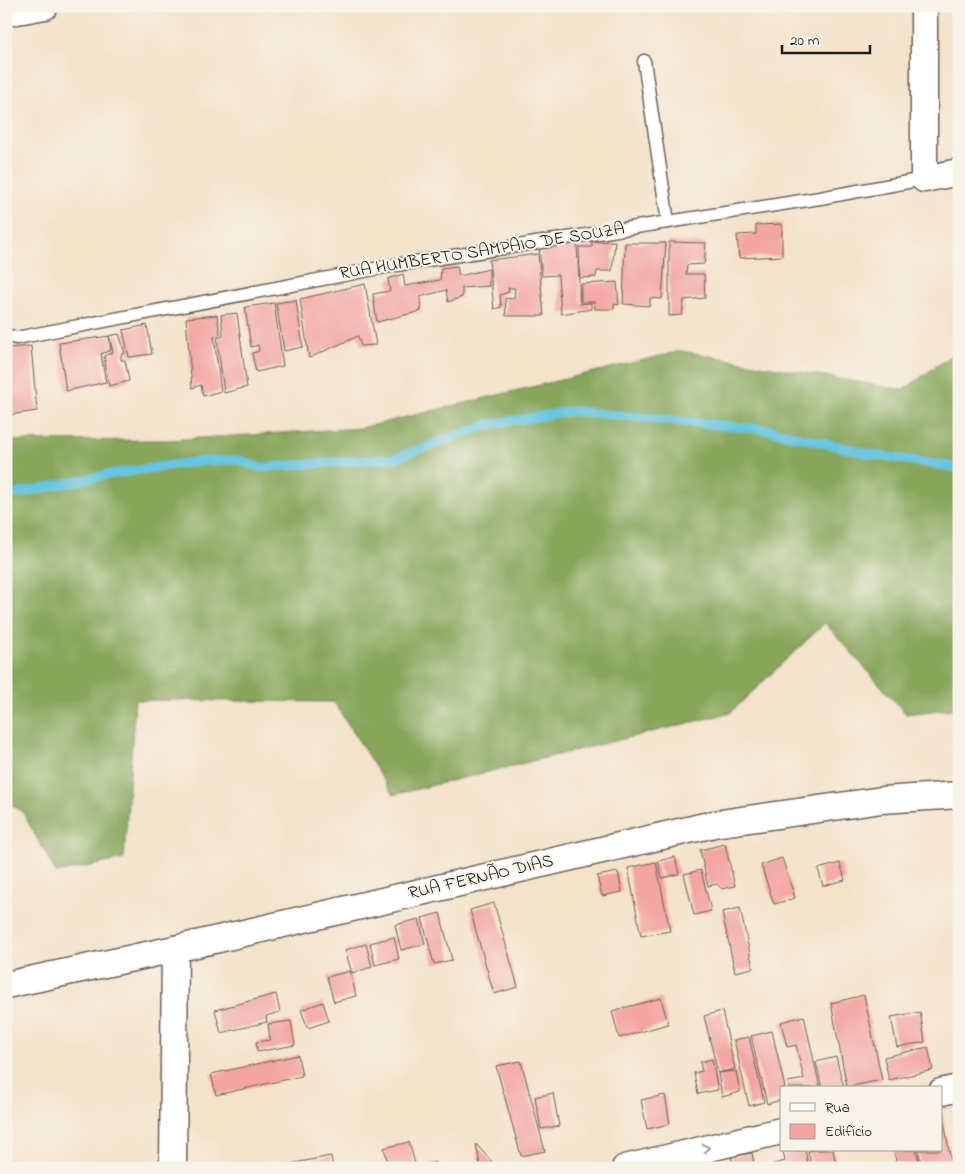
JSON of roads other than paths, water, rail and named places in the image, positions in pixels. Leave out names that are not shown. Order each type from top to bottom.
[{"type":"street","points":[[6,13],[45,6]]},
{"type":"street","points":[[924,6],[924,179]]},
{"type":"street","name":"RUA HUMBERTO SAMPAIO DE SOUZA","points":[[924,179],[959,172]]},
{"type":"street","name":"RUA FERNÃO DIAS","points":[[6,985],[175,949],[714,824],[882,800],[959,795]]},
{"type":"street","points":[[173,1168],[175,949]]},
{"type":"street","points":[[942,1092],[959,1088]]},
{"type":"street","points":[[625,1168],[780,1130]]},
{"type":"lane","points":[[644,61],[668,222]]},
{"type":"lane","name":"RUA HUMBERTO SAMPAIO DE SOUZA","points":[[6,335],[16,338],[396,264],[668,222],[924,179]]},
{"type":"waterway","points":[[6,496],[106,475],[194,462],[239,460],[260,468],[396,458],[487,425],[573,411],[769,430],[874,455],[959,468]]}]
